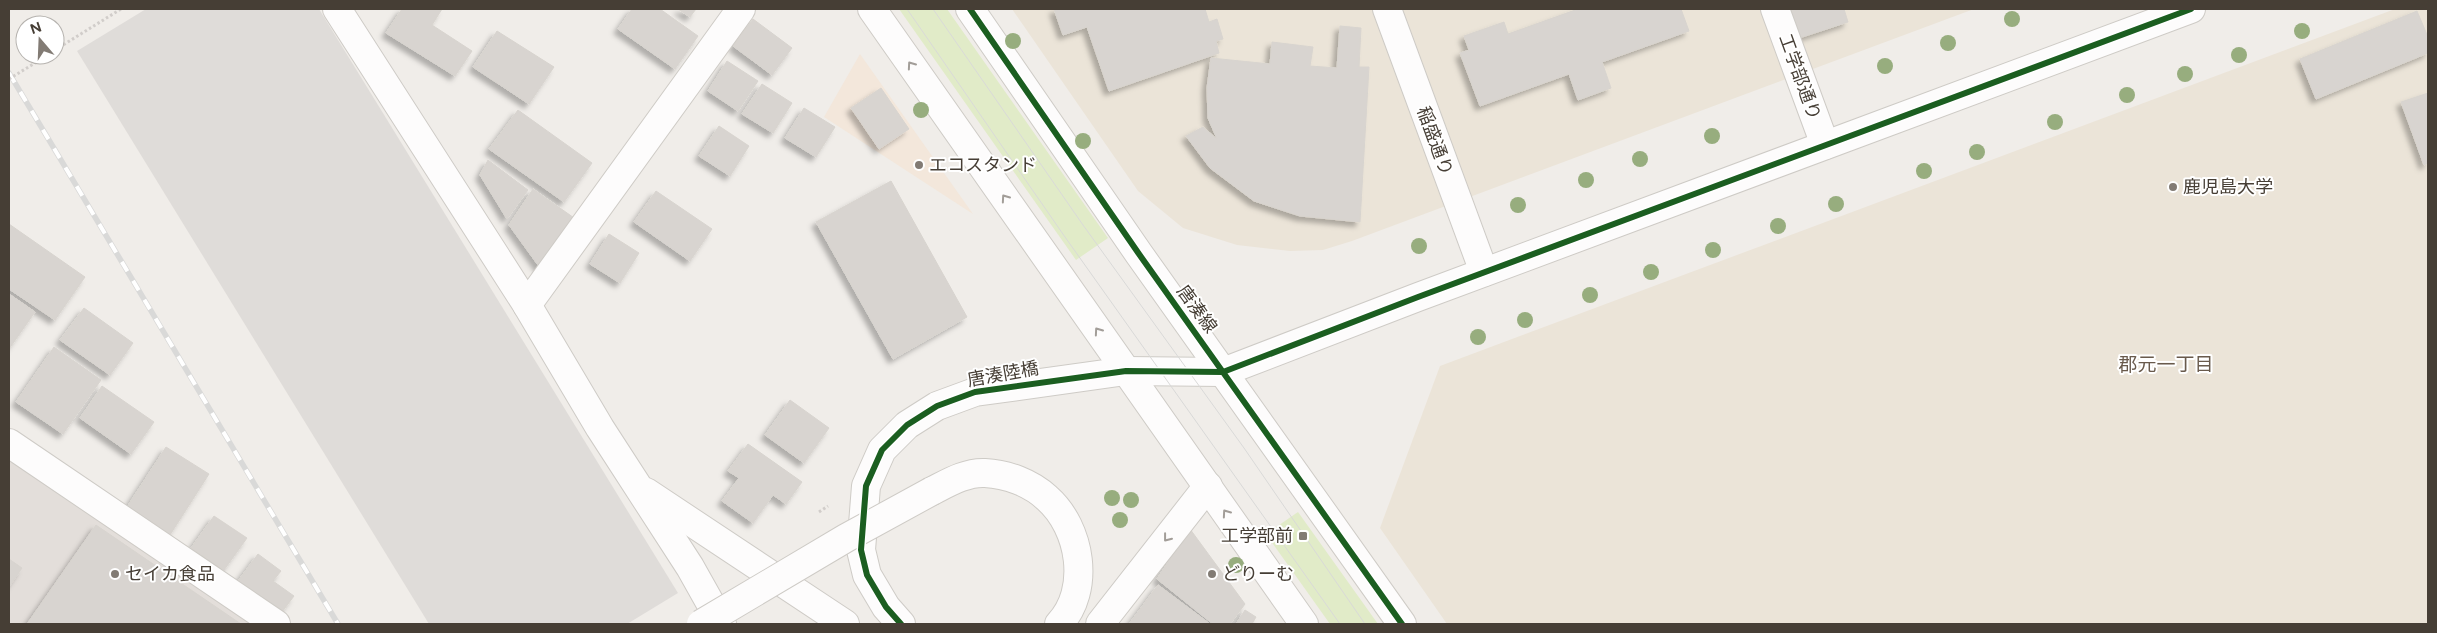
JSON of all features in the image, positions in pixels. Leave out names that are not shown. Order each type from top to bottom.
[{"type":"street","points":[[337,9],[527,305],[600,428],[690,567],[722,624]]},
{"type":"street","points":[[527,305],[742,9]]},
{"type":"street","points":[[872,9],[1304,624]]},
{"type":"street","name":"唐湊線","points":[[970,9],[1223,372],[1402,624]]},
{"type":"street","name":"稲盛通り","points":[[1386,9],[1484,272]]},
{"type":"street","name":"工学部通り","points":[[1775,9],[1825,145]]},
{"type":"street","points":[[1223,372],[1484,272],[2191,9]]},
{"type":"street","name":"唐湊陸橋","points":[[902,624],[886,607],[867,575],[861,550],[866,486],[882,450],[907,425],[937,406],[975,392],[1126,371],[1223,372]]},
{"type":"street","points":[[9,443],[276,624]]},
{"type":"street","points":[[701,624],[846,538],[932,491],[962,476],[983,472],[1004,476],[1032,486],[1048,498],[1066,522],[1076,551],[1080,578],[1069,614],[1059,624]]},
{"type":"street","points":[[1100,624],[1208,486]]},
{"type":"street","points":[[638,487],[845,624]]},
{"type":"path","points":[[65,44],[121,9]]},
{"type":"path","points":[[9,79],[32,65]]},
{"type":"shaded area","points":[[146,9],[319,9],[678,593],[627,624],[429,624],[77,51]]},
{"type":"shaded area","points":[[1012,9],[1974,9],[1352,241],[1323,250],[1290,251],[1237,245],[1183,228],[1138,191]]},
{"type":"shaded area","name":"鹿児島大学","points":[[2395,9],[2428,9],[2428,624],[1447,624],[1380,528],[1440,366]]},
{"type":"shaded area","name":"エコスタンド","points":[[860,54],[973,214],[824,117]]},
{"type":"shaded area","points":[[9,449],[265,624],[9,624]]},
{"type":"green space","points":[[899,9],[947,9],[1108,238],[1076,260]]},
{"type":"green space","points":[[1298,512],[1378,624],[1330,624],[1266,534]]},
{"type":"building","points":[[402,9],[442,9],[432,25],[472,51],[455,76],[386,33]]},
{"type":"building","points":[[632,9],[660,9],[698,36],[675,69],[618,29]]},
{"type":"building","points":[[678,9],[696,9],[690,17]]},
{"type":"building","points":[[1054,9],[1205,9],[1209,22],[1217,19],[1223,39],[1216,41],[1219,53],[1109,91],[1087,27],[1063,35]]},
{"type":"building","points":[[1578,9],[1681,9],[1689,31],[1602,62],[1611,88],[1578,100],[1569,74],[1480,106],[1460,53],[1469,50],[1464,36],[1504,22],[1508,34]]},
{"type":"building","points":[[1780,9],[1844,9],[1848,22],[1790,41]]},
{"type":"building","points":[[2417,11],[2428,37],[2428,53],[2316,99],[2300,59]]},
{"type":"building","points":[[753,19],[792,48],[772,75],[733,46]]},
{"type":"building","points":[[1340,26],[1361,28],[1359,67],[1369,67],[1360,222],[1300,216],[1254,201],[1210,168],[1186,136],[1203,127],[1217,139],[1208,118],[1207,88],[1211,58],[1270,64],[1272,42],[1313,47],[1310,66],[1337,68]]},
{"type":"building","points":[[497,31],[554,67],[529,104],[473,67]]},
{"type":"building","points":[[727,61],[758,81],[738,111],[708,91]]},
{"type":"building","points":[[762,84],[792,103],[773,133],[742,114]]},
{"type":"building","points":[[881,88],[909,129],[879,149],[851,108]]},
{"type":"building","points":[[2428,93],[2428,163],[2424,165],[2401,102]]},
{"type":"building","points":[[804,108],[835,127],[816,157],[785,138]]},
{"type":"building","points":[[518,110],[592,163],[564,202],[489,149]]},
{"type":"building","points":[[719,126],[749,146],[730,176],[699,156]]},
{"type":"building","points":[[488,160],[528,190],[507,219],[480,175]]},
{"type":"building","points":[[891,181],[967,317],[893,359],[816,222]]},
{"type":"building","points":[[533,189],[577,220],[543,272],[509,225]]},
{"type":"building","points":[[656,191],[712,229],[690,261],[634,222]]},
{"type":"building","points":[[9,224],[85,277],[55,320],[9,289]]},
{"type":"building","points":[[609,234],[639,253],[620,283],[590,264]]},
{"type":"building","points":[[9,294],[35,312],[9,349]]},
{"type":"building","points":[[84,308],[133,343],[110,375],[60,340]]},
{"type":"building","points":[[54,347],[101,380],[63,434],[16,402]]},
{"type":"building","points":[[102,386],[154,422],[131,454],[80,418]]},
{"type":"building","points":[[790,400],[829,428],[804,463],[765,435]]},
{"type":"building","points":[[748,444],[802,482],[786,504],[773,495],[753,523],[722,501],[739,478],[728,471]]},
{"type":"building","points":[[166,447],[209,474],[168,538],[125,510]]},
{"type":"building","points":[[214,516],[247,538],[224,570],[191,548]]},
{"type":"building","name":"セイカ食品","points":[[96,525],[241,624],[27,624]]},
{"type":"building","points":[[1190,529],[1245,604],[1230,624],[1213,624],[1157,579]]},
{"type":"building","points":[[258,554],[281,571],[273,581],[294,596],[279,616],[235,585]]},
{"type":"building","points":[[9,559],[22,568],[9,587]]},
{"type":"building","points":[[1158,585],[1210,624],[1129,624]]},
{"type":"building","points":[[1245,610],[1256,617],[1252,624],[1236,624]]},
{"type":"tram line","points":[[907,9],[1065,237],[1340,624]]},
{"type":"tram line","points":[[933,9],[1083,225],[1244,448],[1365,624]]},
{"type":"railway","points":[[9,73],[338,624]]},
{"type":"cycle path","points":[[970,9],[1139,254],[1402,624]]},
{"type":"cycle path","points":[[901,624],[886,607],[867,575],[861,550],[866,486],[882,450],[907,425],[937,406],[975,392],[1126,371],[1223,372],[1418,297],[2191,9]]},
{"type":"place","name":"エコスタンド","points":[[919,165]]},
{"type":"place","name":"鹿児島大学","points":[[2173,187]]},
{"type":"place","name":"工学部前","points":[[1303,536]]},
{"type":"place","name":"セイカ食品","points":[[115,574]]},
{"type":"place","name":"どりーむ","points":[[1212,574]]},
{"type":"district","name":"郡元一丁目","points":[[2166,364]]}]
